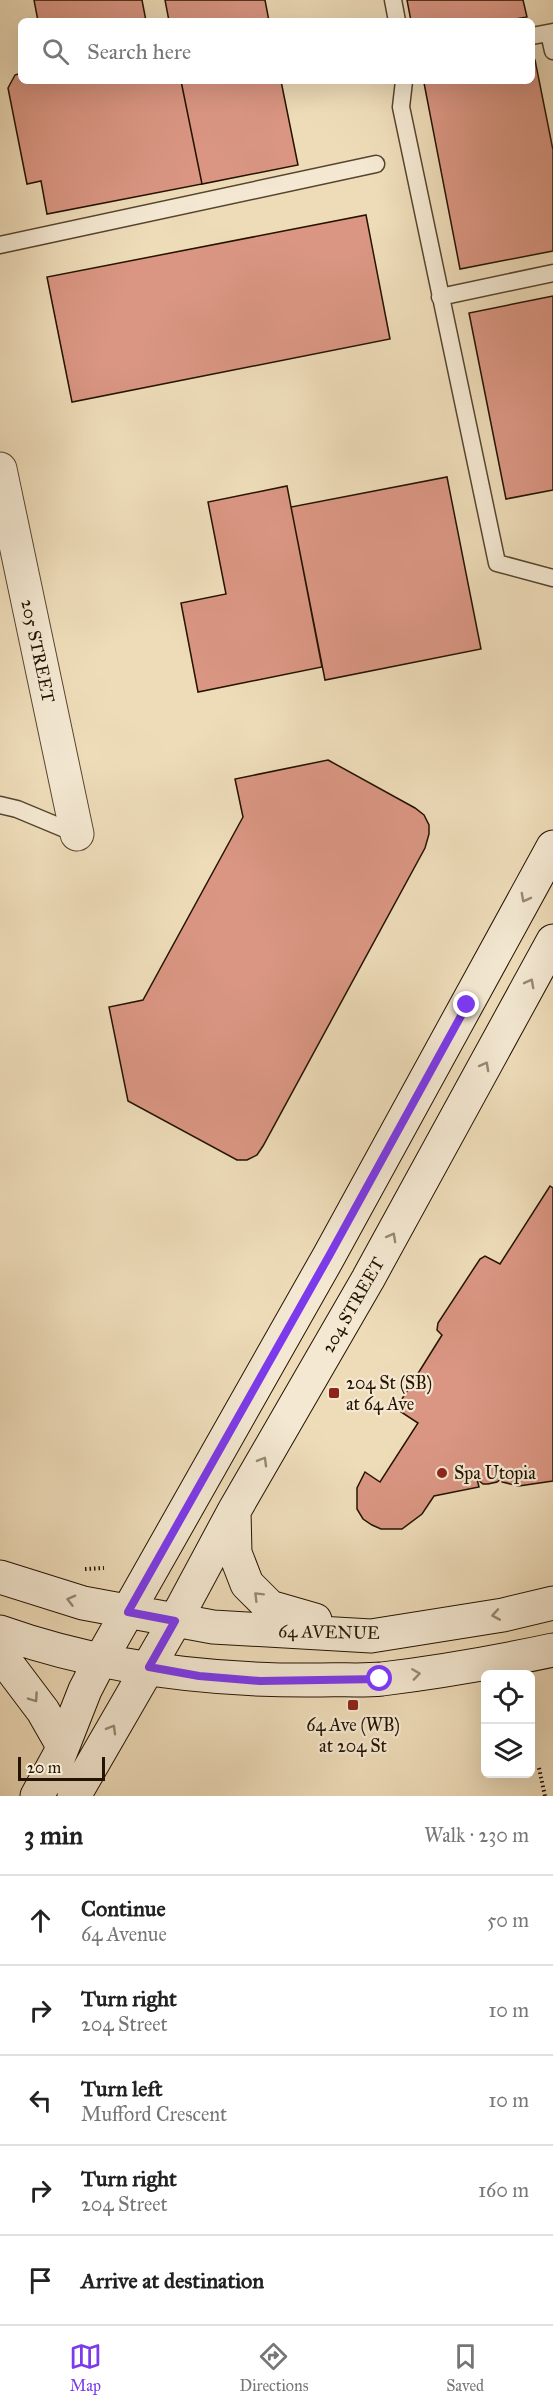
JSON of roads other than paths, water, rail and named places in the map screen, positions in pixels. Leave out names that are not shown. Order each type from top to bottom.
[{"type":"main road","name":"205 STREET","points":[[0,469],[77,834]]},
{"type":"main road","points":[[37,1796],[63,1746],[85,1690],[101,1659],[329,1256],[553,847]]},
{"type":"main road","name":"204 STREET","points":[[74,1796],[368,1279],[553,941]]},
{"type":"main road","points":[[234,1511],[235,1553],[247,1584],[270,1607],[371,1636]]},
{"type":"main road","name":"64 AVENUE","points":[[0,1577],[64,1598],[175,1621],[222,1628],[371,1636],[503,1614],[553,1603]]},
{"type":"main road","points":[[0,1632],[54,1650],[101,1659],[199,1676],[260,1681],[380,1679],[494,1662],[553,1650]]},
{"type":"main road","points":[[0,1654],[43,1711],[63,1746]]},
{"type":"lane","points":[[393,0],[396,18]]},
{"type":"lane","points":[[535,35],[551,32],[553,51]]},
{"type":"lane","points":[[404,84],[401,107],[497,562],[553,578]]},
{"type":"lane","points":[[0,245],[376,164]]},
{"type":"lane","points":[[440,297],[553,273]]},
{"type":"lane","points":[[0,805],[17,809],[77,834]]},
{"type":"place","name":"204 St (SB) at 64 Ave","points":[[334,1393]]},
{"type":"place","name":"Spa Utopia","points":[[442,1473]]},
{"type":"place","name":"64 Ave (WB) at 204 St","points":[[353,1705]]}]
